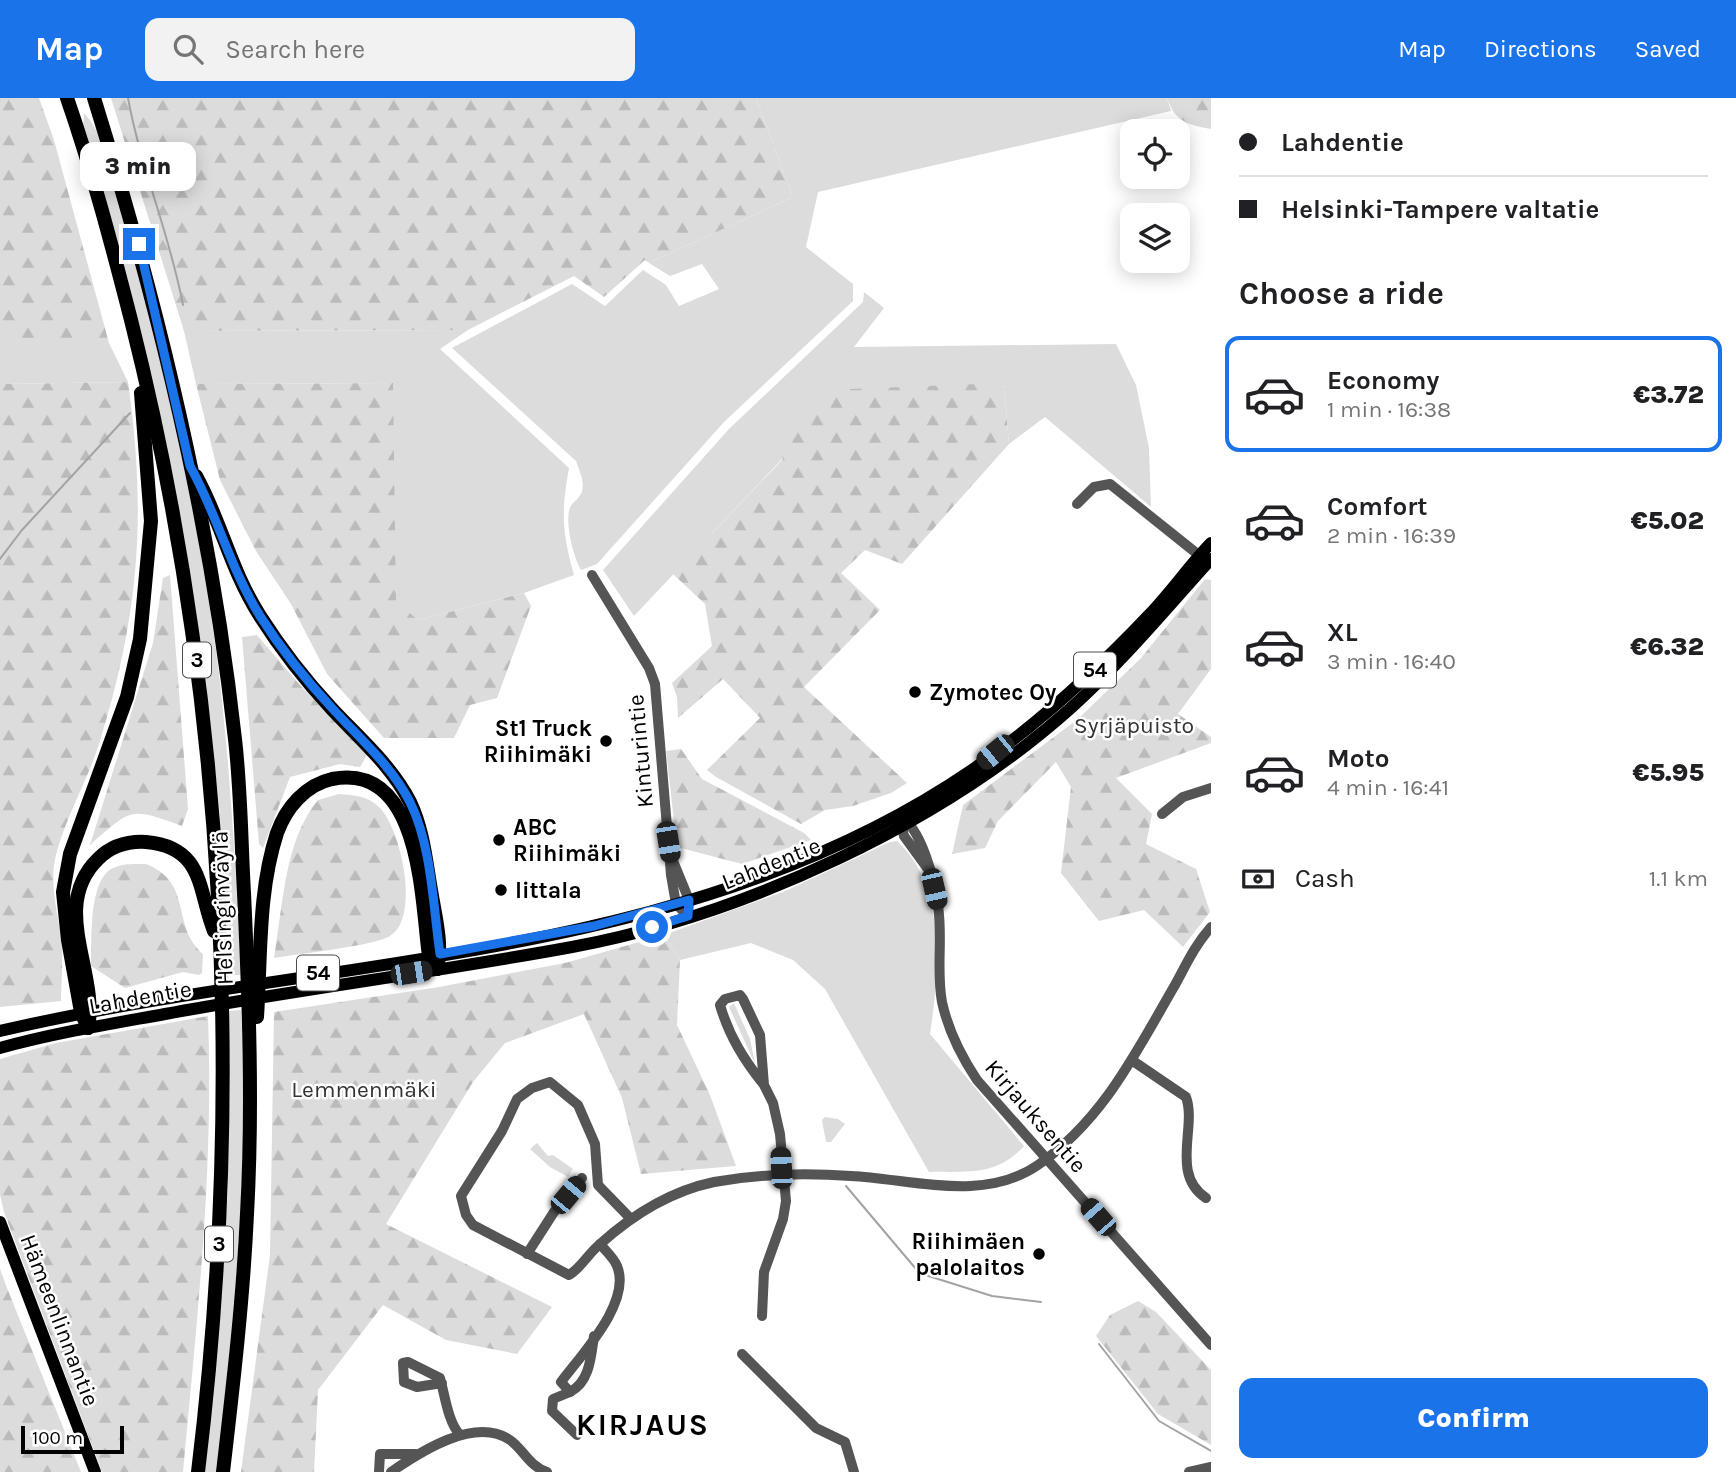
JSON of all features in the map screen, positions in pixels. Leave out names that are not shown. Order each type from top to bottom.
[{"type":"highway","name":"3","points":[[67,98],[115,257],[145,375]]},
{"type":"highway","name":"Helsinginväylä","points":[[94,98],[139,244],[190,466],[215,595],[235,741],[254,961],[253,1026],[247,1212],[237,1362],[223,1472]]},
{"type":"highway","name":"Helsinginväylä","points":[[145,375],[167,479],[199,670],[215,832],[223,982],[219,1246],[198,1472]]},
{"type":"highway","points":[[89,1028],[68,940],[63,892],[70,854],[127,697],[140,639],[151,521],[141,397],[145,375]]},
{"type":"highway","points":[[190,466],[205,493],[231,563],[258,614],[309,682],[383,762],[410,803],[424,854],[436,960]]},
{"type":"highway","points":[[254,961],[265,885],[278,832],[295,801],[317,784],[337,779],[367,783],[384,794],[402,813],[417,866],[436,960]]},
{"type":"highway","points":[[86,1012],[76,906],[89,870],[114,848],[132,842],[148,842],[172,850],[188,860],[203,884],[212,926],[221,948]]},
{"type":"main road","name":"Lahdentie","points":[[0,1031],[86,1012],[436,960],[582,945],[746,897],[836,859],[903,820],[973,769],[1067,696],[1206,559],[1211,543]]},
{"type":"main road","name":"Lahdentie","points":[[0,1048],[594,926],[682,902],[796,864],[903,820]]},
{"type":"main road","name":"Hämeenlinnantie","points":[[0,1222],[95,1472]]},
{"type":"street","points":[[1077,504],[1094,487],[1110,484],[1206,559]]},
{"type":"street","name":"Kinturintie","points":[[592,575],[649,668],[655,684],[662,791],[671,856],[688,916]]},
{"type":"street","points":[[1162,814],[1183,797],[1211,788]]},
{"type":"street","name":"Kirjauksentie","points":[[903,820],[928,869],[938,905],[938,960],[942,1002],[954,1041],[977,1080],[1211,1345]]},
{"type":"street","points":[[631,1219],[598,1185],[595,1144],[578,1105],[550,1082],[532,1088],[517,1099],[502,1131],[461,1195],[466,1215],[473,1225],[562,1273],[573,1273],[600,1244],[631,1219],[693,1188],[734,1179],[849,1175],[929,1185],[978,1184],[1013,1178],[1046,1158],[1083,1125],[1112,1093],[1133,1061],[1192,952],[1211,927]]},
{"type":"street","points":[[762,1316],[764,1272],[786,1211],[777,1117],[764,1085],[738,1051],[720,1005],[733,995],[740,995],[743,999],[760,1035],[764,1085]]},
{"type":"street","points":[[1133,1061],[1186,1097],[1187,1165],[1199,1194],[1206,1198]]},
{"type":"street","points":[[527,1254],[554,1212],[582,1178]]},
{"type":"street","points":[[570,1392],[562,1382],[618,1300],[620,1286],[616,1264],[600,1244]]},
{"type":"street","points":[[577,1435],[552,1411],[552,1399],[577,1389],[587,1374],[594,1336]]},
{"type":"street","points":[[742,1354],[816,1428],[845,1442],[854,1472]]},
{"type":"street","points":[[442,1383],[452,1427],[460,1435]]},
{"type":"street","points":[[391,1472],[415,1454],[460,1435],[503,1436],[543,1471]]},
{"type":"street","points":[[379,1472],[380,1454],[415,1454]]},
{"type":"street","points":[[1189,1472],[1211,1467]]},
{"type":"green space","points":[[0,98],[39,98],[54,140],[109,343],[0,343]]},
{"type":"green space","points":[[111,98],[756,98],[793,197],[649,263],[645,260],[604,297],[574,276],[468,330],[184,331]]},
{"type":"green space","points":[[756,98],[1167,98],[1171,111],[1136,119],[1120,119],[1120,123],[818,192],[806,247],[853,284],[853,301],[724,422],[597,564],[581,570],[568,525],[570,508],[582,489],[576,461],[452,348],[572,284],[605,306],[643,270],[666,285],[679,306],[719,289],[702,264],[670,276],[649,263],[793,197]]},
{"type":"green space","points":[[1167,98],[1211,98],[1211,129],[1190,124],[1190,119],[1180,119]]},
{"type":"green space","points":[[84,113],[102,143],[116,181],[192,506],[210,606],[226,736],[241,975],[227,975],[220,816],[203,657],[172,473],[83,130]]},
{"type":"green space","points":[[864,292],[884,308],[854,347],[1116,344],[1136,385],[1149,448],[1151,507],[1045,417],[1009,444],[1004,383],[783,458],[634,616],[603,570],[729,429],[863,302]]},
{"type":"green space","points":[[468,330],[440,349],[569,468],[564,522],[574,575],[524,593],[418,620],[395,601],[392,383],[196,384],[184,331]]},
{"type":"green space","points":[[0,343],[109,343],[128,382],[0,384]]},
{"type":"green space","points":[[128,382],[137,477],[136,565],[131,609],[113,697],[94,758],[64,830],[53,870],[62,948],[61,1001],[0,1007],[0,384]]},
{"type":"green space","points":[[393,383],[396,601],[418,620],[524,593],[531,606],[497,698],[470,705],[454,738],[384,738],[327,674],[291,604],[256,551],[220,480],[196,384]]},
{"type":"green space","points":[[1004,383],[1009,444],[902,564],[865,550],[841,573],[880,610],[804,687],[907,783],[891,793],[853,806],[825,810],[801,824],[716,777],[707,770],[760,718],[723,679],[678,718],[677,697],[672,683],[712,646],[705,604],[673,574],[783,459],[777,437],[824,390]]},
{"type":"green space","points":[[170,575],[188,809],[182,826],[152,816],[132,814],[90,845],[153,643],[163,578]]},
{"type":"green space","name":"Syrjäpuisto","points":[[1205,579],[1211,580],[1211,669],[1178,714],[1211,737],[1211,743],[1116,778],[1152,814],[1146,844],[1196,869],[1210,912],[1183,947],[1144,910],[1099,921],[1061,873],[1071,787],[1056,762],[998,821],[985,848],[952,854],[963,805],[1078,719],[1141,658]]},
{"type":"green space","points":[[257,635],[299,684],[367,755],[360,767],[340,764],[290,777],[263,848],[259,844],[242,637]]},
{"type":"green space","points":[[681,749],[702,779],[804,833],[811,840],[742,864],[677,847],[666,751]]},
{"type":"green space","points":[[339,794],[361,797],[375,803],[387,818],[394,833],[400,852],[406,893],[399,926],[390,936],[381,940],[274,958],[287,875],[298,835],[318,800]]},
{"type":"green space","points":[[897,841],[913,860],[925,882],[932,906],[937,958],[930,1034],[1024,1146],[1003,1163],[992,1168],[968,1172],[929,1172],[825,989],[793,960],[751,943],[680,960],[664,935],[783,892]]},
{"type":"green space","points":[[146,864],[161,872],[171,882],[187,930],[193,943],[203,954],[202,973],[199,975],[183,972],[125,988],[91,966],[95,898],[105,875],[113,868]]},
{"type":"green space","name":"Lemmenmäki","points":[[664,935],[680,960],[677,1025],[710,1095],[736,1166],[641,1174],[622,1098],[584,1014],[505,1043],[473,1082],[386,1224],[552,1307],[517,1354],[446,1340],[383,1305],[318,1390],[314,1472],[241,1472],[270,1255],[274,1012],[439,987],[565,963]]},
{"type":"green space","points":[[734,1003],[750,1039],[755,1064],[729,1007]]},
{"type":"green space","points":[[241,1010],[244,1125],[239,1241],[217,1472],[204,1472],[228,1192],[229,1011]]},
{"type":"green space","points":[[208,1016],[209,1130],[206,1187],[199,1301],[183,1472],[102,1472],[4,1212],[0,1195],[0,1059],[56,1043]]},
{"type":"green space","points":[[825,1117],[838,1119],[845,1124],[831,1142],[826,1142],[822,1120]]},
{"type":"green space","points":[[537,1143],[548,1156],[553,1155],[573,1169],[568,1177],[550,1167],[530,1149]]},
{"type":"green space","points":[[0,1269],[7,1288],[81,1472],[0,1472]]},
{"type":"green space","points":[[1138,1301],[1156,1312],[1211,1370],[1211,1445],[1158,1414],[1096,1336],[1110,1315]]},
{"type":"waterway","points":[[128,98],[183,305]]},
{"type":"waterway","points":[[0,559],[22,530],[130,413]]},
{"type":"waterway","points":[[846,1186],[916,1269]]},
{"type":"waterway","points":[[919,1273],[992,1296],[1041,1302]]},
{"type":"waterway","points":[[1099,1344],[1159,1421],[1211,1451]]},
{"type":"place","name":"Zymotec Oy","points":[[915,692]]},
{"type":"place","name":"St1 Truck Riihimäki","points":[[606,741]]},
{"type":"place","name":"ABC Riihimäki","points":[[499,840]]},
{"type":"place","name":"Iittala","points":[[501,890]]},
{"type":"place","name":"Riihimäen palolaitos","points":[[1039,1254]]},
{"type":"district","name":"KIRJAUS","points":[[643,1425]]},
{"type":"route","points":[[139,244],[190,466],[205,493],[231,563],[258,614],[285,653],[332,709],[383,762],[402,788],[419,826],[440,954],[594,926],[689,900],[688,916],[652,927]]}]
